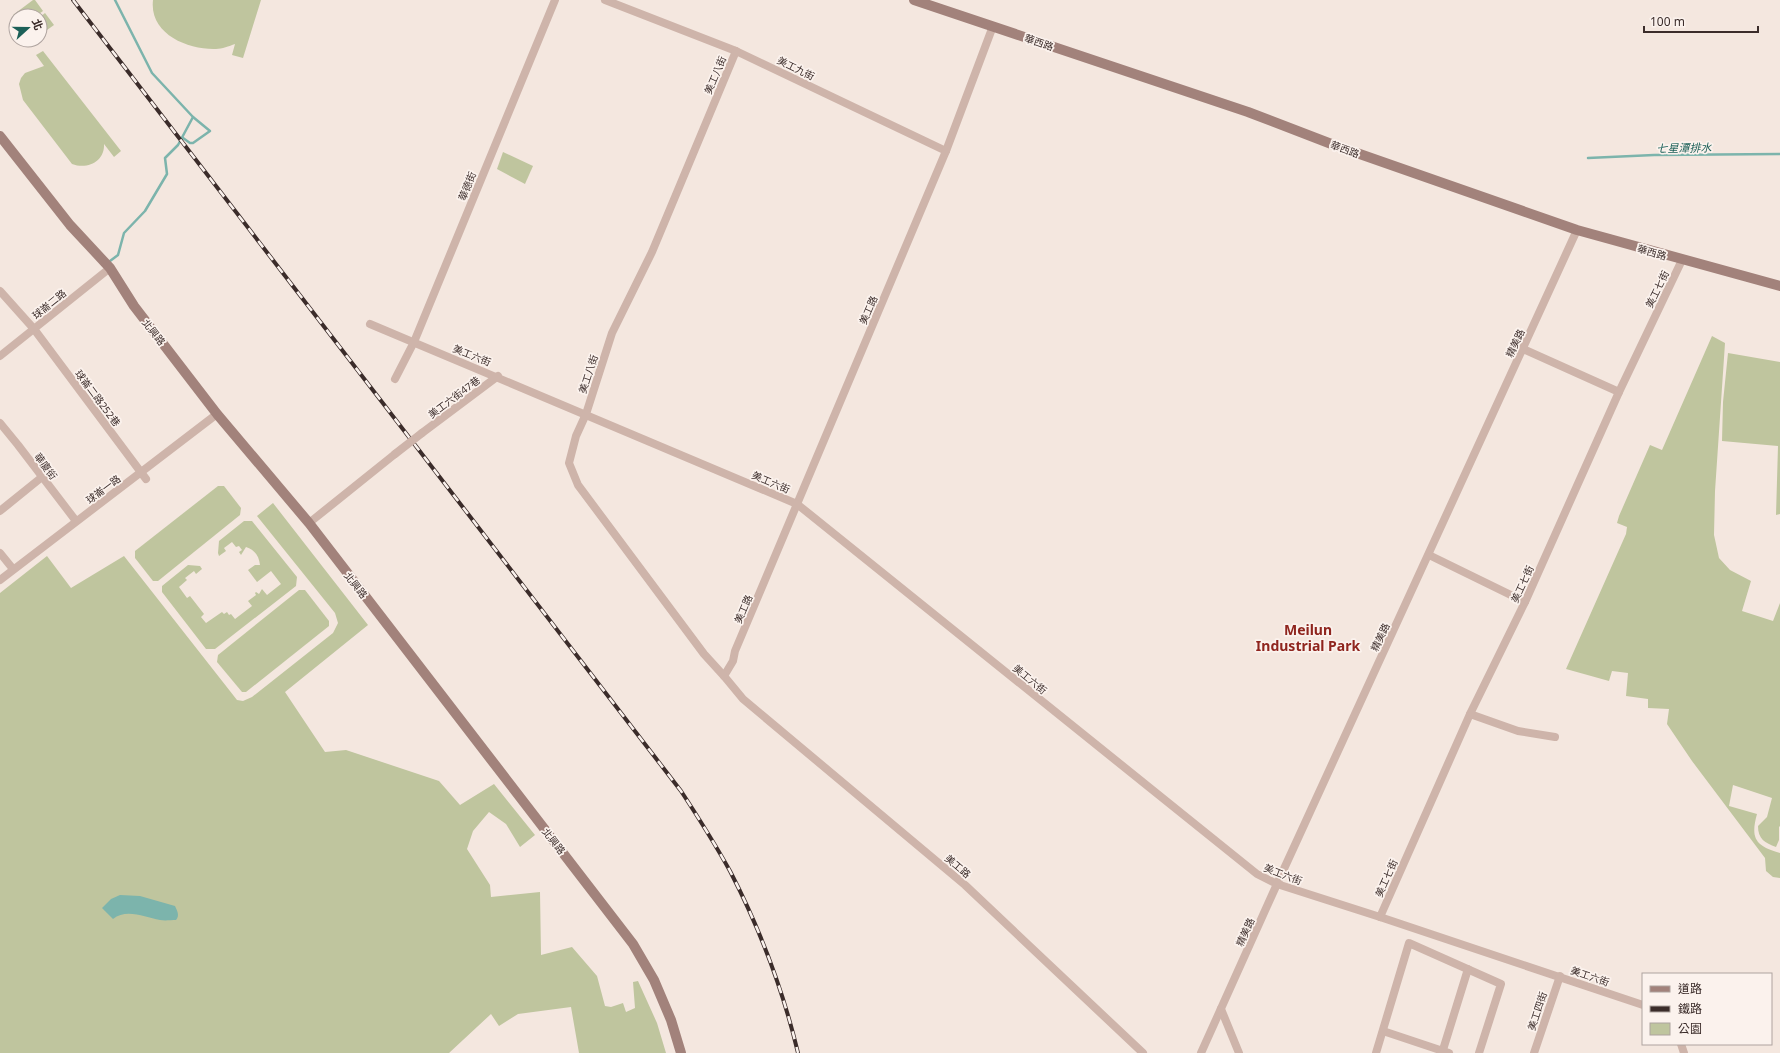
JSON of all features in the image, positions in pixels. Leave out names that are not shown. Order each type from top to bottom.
[{"type":"street","name":"華德街","points":[[395,379],[414,342],[555,0]]},
{"type":"street","name":"美工九街","points":[[605,0],[736,50],[946,151]]},
{"type":"street","name":"華西路","points":[[914,0],[1248,112],[1334,145],[1577,230],[1780,286]]},
{"type":"street","name":"美工路","points":[[993,26],[946,151],[735,651],[733,661],[724,676],[743,699],[966,885],[1143,1053]]},
{"type":"street","name":"美工八街","points":[[724,676],[699,648],[578,485],[569,463],[576,436],[586,414],[612,333],[652,252],[736,50]]},
{"type":"street","name":"北興路","points":[[0,136],[70,225],[110,268],[134,306],[217,414],[308,523],[633,944],[654,980],[672,1020],[681,1053]]},
{"type":"street","name":"精美路","points":[[1201,1053],[1577,230]]},
{"type":"street","name":"美工七街","points":[[1380,917],[1470,714],[1524,602],[1619,392],[1682,260]]},
{"type":"street","name":"球崙二路","points":[[0,356],[110,268]]},
{"type":"street","name":"球崙二路252巷","points":[[0,291],[34,329],[146,480]]},
{"type":"street","name":"美工六街","points":[[370,324],[498,376],[797,504],[1257,874],[1277,884],[1560,976],[1642,1005]]},
{"type":"street","points":[[1523,349],[1619,392]]},
{"type":"street","name":"美工六街47巷","points":[[308,523],[422,433],[498,376]]},
{"type":"street","name":"球崙一路","points":[[0,580],[217,414]]},
{"type":"street","name":"華廈街","points":[[0,424],[18,444],[42,478],[76,521]]},
{"type":"street","points":[[0,511],[42,478]]},
{"type":"street","points":[[0,553],[14,569]]},
{"type":"street","points":[[1429,555],[1524,602]]},
{"type":"street","points":[[1470,714],[1518,731],[1555,737]]},
{"type":"street","points":[[1376,1053],[1409,943],[1501,984],[1479,1053]]},
{"type":"street","points":[[1383,1031],[1444,1052],[1468,969]]},
{"type":"street","name":"美工四街","points":[[1534,1053],[1560,976]]},
{"type":"street","points":[[1221,1009],[1239,1053]]},
{"type":"green space","points":[[35,0],[41,8],[22,8]]},
{"type":"green space","points":[[153,0],[261,0],[243,58],[232,55],[235,44],[218,49],[205,49],[194,47],[172,38],[157,22],[153,12]]},
{"type":"green space","points":[[48,17],[54,25],[48,29]]},
{"type":"green space","points":[[43,51],[121,151],[114,157],[104,144],[102,155],[94,163],[84,166],[72,164],[23,100],[19,84],[21,78],[25,73],[44,66],[36,55]]},
{"type":"green space","points":[[503,152],[533,166],[525,184],[497,169]]},
{"type":"green space","points":[[1712,336],[1725,343],[1715,491],[1714,535],[1719,558],[1730,570],[1751,581],[1742,611],[1773,621],[1780,603],[1780,826],[1779,840],[1776,847],[1763,840],[1758,830],[1758,826],[1767,817],[1772,798],[1733,785],[1729,806],[1757,814],[1754,830],[1755,835],[1760,844],[1780,853],[1780,878],[1773,877],[1766,871],[1765,858],[1692,761],[1667,724],[1669,709],[1648,708],[1648,699],[1626,696],[1628,673],[1612,671],[1609,681],[1566,669],[1626,534],[1627,527],[1617,523],[1650,445],[1662,450]]},
{"type":"green space","points":[[1728,353],[1780,362],[1780,514],[1776,515],[1778,446],[1722,441],[1723,402]]},
{"type":"green space","points":[[218,486],[224,486],[241,508],[240,515],[158,581],[153,581],[135,558],[135,551]]},
{"type":"green space","points":[[273,503],[368,625],[285,692],[325,752],[346,750],[439,781],[460,805],[494,784],[535,835],[520,847],[506,824],[489,812],[473,831],[467,849],[490,885],[491,897],[540,892],[541,955],[572,947],[597,976],[605,1006],[611,1007],[623,1003],[626,1012],[635,1008],[633,982],[638,981],[657,1023],[666,1053],[579,1053],[571,1007],[518,1014],[499,1026],[491,1014],[449,1053],[0,1053],[0,593],[47,556],[71,588],[124,556],[237,700],[243,701],[252,697],[333,633],[338,623],[335,613],[257,516]]},
{"type":"green space","points":[[244,521],[252,521],[297,577],[296,586],[215,649],[206,649],[162,592],[162,586],[188,565],[200,566],[202,569],[196,574],[194,571],[185,578],[187,580],[179,587],[187,598],[190,596],[204,614],[201,617],[206,623],[222,612],[224,614],[227,612],[229,615],[231,614],[235,619],[252,606],[248,601],[256,595],[256,592],[259,594],[262,589],[267,595],[281,584],[271,571],[257,582],[248,570],[255,565],[260,565],[258,556],[249,548],[246,547],[241,555],[239,552],[242,550],[239,546],[236,547],[232,542],[224,548],[226,551],[219,556],[219,541]]},
{"type":"green space","points":[[299,590],[305,590],[329,621],[329,626],[246,692],[242,692],[217,662],[218,655]]},
{"type":"water","points":[[120,895],[140,896],[175,906],[178,916],[176,920],[162,920],[136,914],[124,914],[113,919],[102,908],[111,899]]},
{"type":"waterway","points":[[110,261],[118,255],[124,233],[145,211],[167,174],[165,158],[178,145],[193,117],[152,73],[115,0]]},
{"type":"waterway","points":[[183,138],[190,143],[193,143],[210,131],[193,117]]},
{"type":"waterway","name":"七星潭排水","points":[[1588,158],[1654,155],[1780,154]]},
{"type":"railway","points":[[73,0],[681,791],[730,871],[761,937],[778,983],[798,1053]]},
{"type":"district","name":"Meilun Industrial Park","points":[[1308,638]]}]
